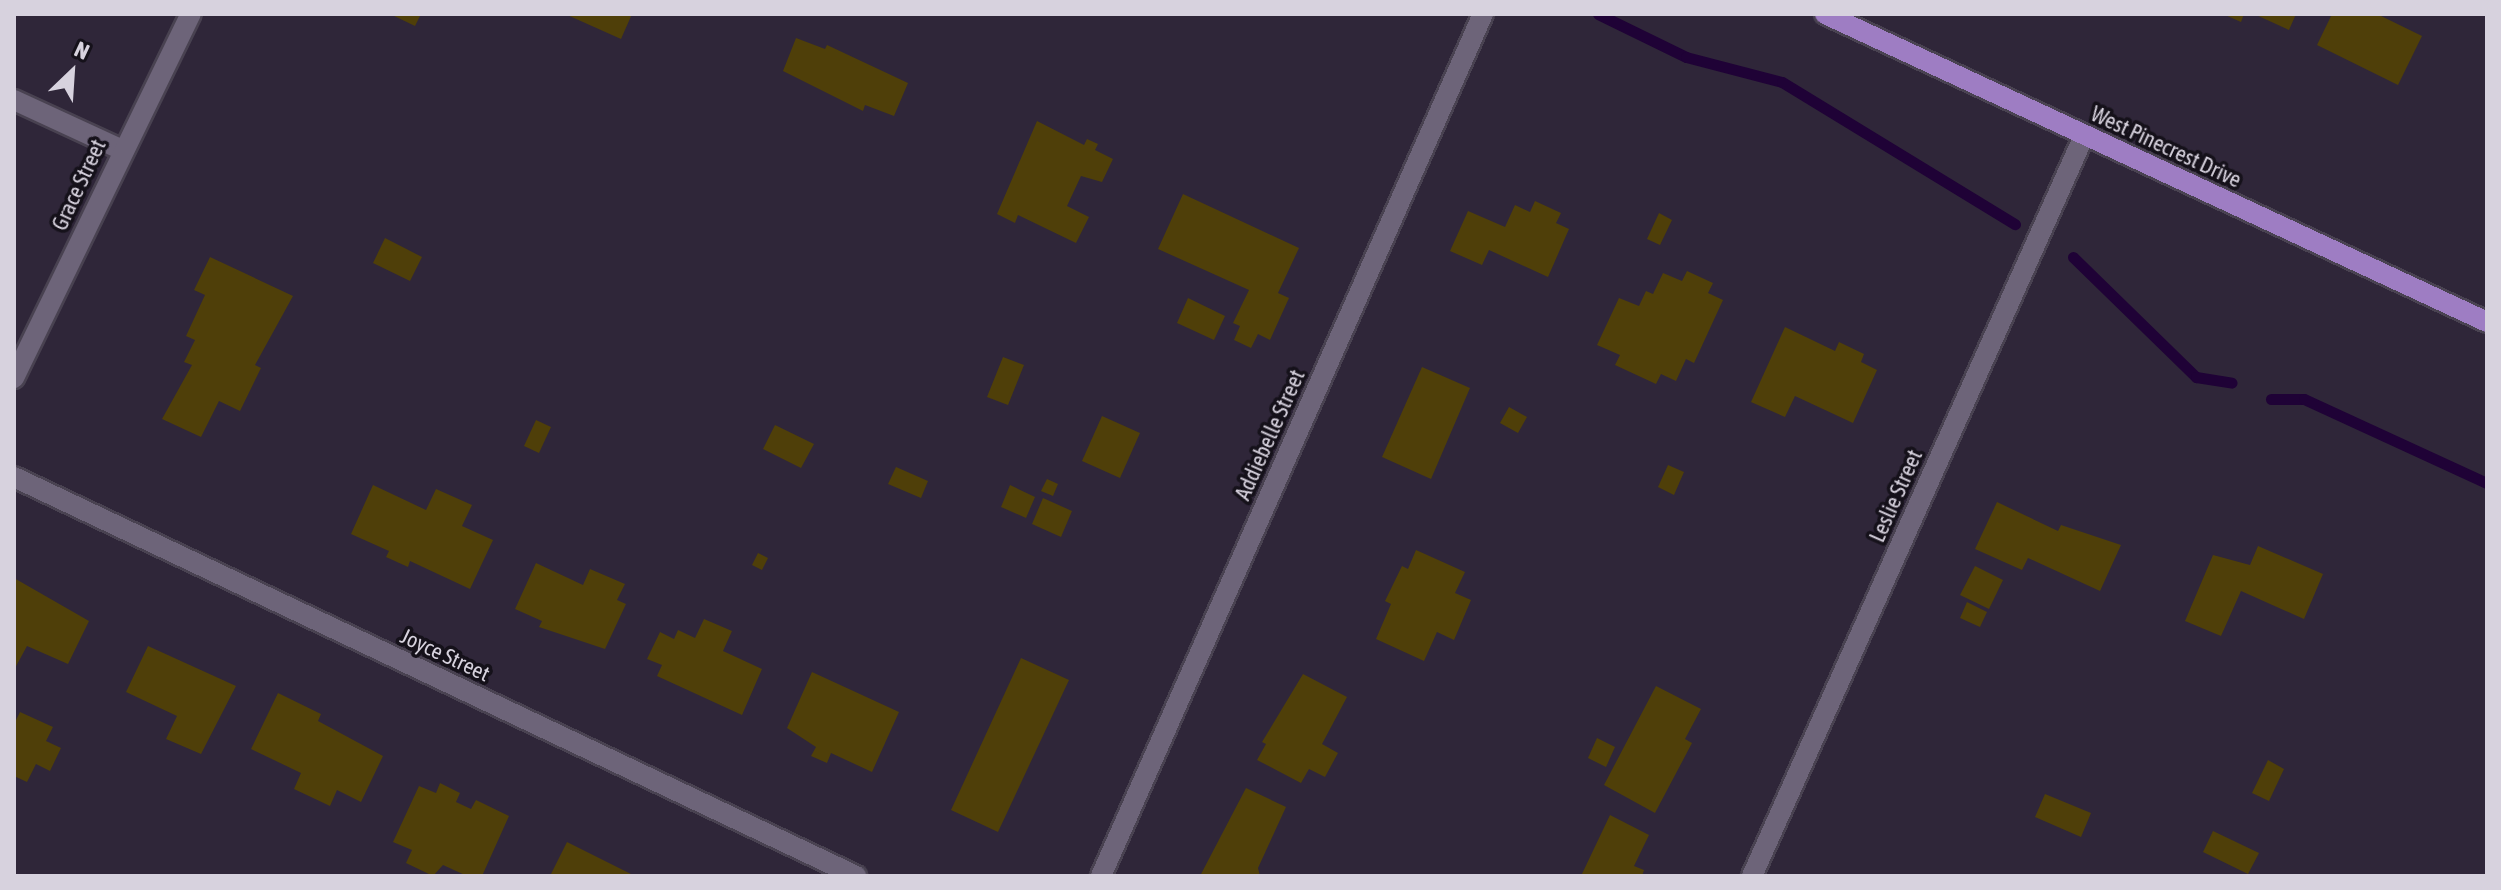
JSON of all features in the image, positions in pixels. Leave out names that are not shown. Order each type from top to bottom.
[{"type":"main road","name":"West Pinecrest Drive","points":[[1825,14],[2487,322]]},
{"type":"street","name":"Grace Street","points":[[14,378],[122,150],[191,14]]},
{"type":"street","name":"Addiebelle Street","points":[[1101,876],[1483,14]]},
{"type":"street","points":[[14,100],[122,150]]},
{"type":"street","name":"Leslie Street","points":[[1752,876],[2084,136]]},
{"type":"street","name":"Joyce Street","points":[[14,477],[856,876]]},
{"type":"building","points":[[390,14],[421,14],[415,26]]},
{"type":"building","points":[[565,14],[632,14],[621,39]]},
{"type":"building","points":[[2223,14],[2244,14],[2241,22]]},
{"type":"building","points":[[2254,14],[2296,14],[2289,30]]},
{"type":"building","points":[[2332,14],[2377,14],[2422,36],[2398,85],[2317,45]]},
{"type":"building","points":[[796,38],[825,49],[827,45],[908,83],[894,116],[865,105],[863,111],[783,71]]},
{"type":"building","points":[[1037,121],[1084,145],[1087,139],[1098,144],[1095,150],[1113,159],[1102,182],[1081,176],[1067,206],[1089,217],[1076,243],[1018,215],[1015,223],[997,214]]},
{"type":"building","points":[[1183,194],[1299,248],[1278,293],[1289,298],[1270,340],[1258,334],[1251,348],[1234,340],[1240,326],[1233,323],[1249,290],[1158,249]]},
{"type":"building","points":[[1535,201],[1561,213],[1556,223],[1569,229],[1548,277],[1489,250],[1482,265],[1450,251],[1468,211],[1505,227],[1515,205],[1530,212]]},
{"type":"building","points":[[1659,213],[1672,220],[1660,245],[1647,239]]},
{"type":"building","points":[[385,238],[422,257],[410,281],[373,263]]},
{"type":"building","points":[[210,257],[293,296],[255,365],[261,368],[240,411],[219,401],[201,437],[162,419],[192,365],[184,362],[195,340],[186,336],[205,295],[194,290]]},
{"type":"building","points":[[1687,271],[1713,283],[1708,293],[1723,300],[1694,363],[1686,359],[1676,381],[1661,374],[1656,384],[1615,365],[1620,355],[1597,345],[1619,298],[1639,306],[1646,291],[1653,294],[1663,273],[1682,281]]},
{"type":"building","points":[[1188,298],[1225,316],[1214,340],[1177,323]]},
{"type":"building","points":[[1785,327],[1835,351],[1839,342],[1864,354],[1861,362],[1877,370],[1853,423],[1795,396],[1785,417],[1751,402]]},
{"type":"building","points":[[1003,357],[1024,365],[1008,405],[987,397]]},
{"type":"building","points":[[1422,367],[1470,388],[1431,479],[1382,457]]},
{"type":"building","points":[[1509,407],[1527,417],[1518,433],[1500,423]]},
{"type":"building","points":[[1102,416],[1140,433],[1120,478],[1082,461]]},
{"type":"building","points":[[536,420],[551,427],[539,453],[524,446]]},
{"type":"building","points":[[775,425],[814,444],[801,468],[763,449]]},
{"type":"building","points":[[1668,465],[1684,472],[1674,495],[1658,487]]},
{"type":"building","points":[[896,467],[928,481],[921,498],[888,484]]},
{"type":"building","points":[[1047,479],[1058,484],[1053,496],[1041,491]]},
{"type":"building","points":[[373,485],[426,510],[436,489],[472,505],[462,526],[493,540],[470,589],[410,561],[408,567],[386,557],[389,551],[351,534]]},
{"type":"building","points":[[1010,485],[1035,497],[1026,518],[1001,507]]},
{"type":"building","points":[[1043,498],[1072,511],[1061,537],[1032,524]]},
{"type":"building","points":[[1997,502],[2058,531],[2061,525],[2121,545],[2100,591],[2028,558],[2022,570],[1975,549]]},
{"type":"building","points":[[2258,546],[2323,574],[2304,619],[2241,591],[2221,636],[2185,621],[2213,555],[2250,565]]},
{"type":"building","points":[[1416,550],[1465,572],[1455,593],[1471,600],[1454,640],[1437,632],[1424,661],[1376,639],[1391,604],[1385,601],[1402,566],[1408,569]]},
{"type":"building","points":[[758,553],[768,558],[762,570],[752,565]]},
{"type":"building","points":[[536,563],[583,585],[590,569],[625,584],[617,600],[626,604],[605,649],[539,627],[542,621],[515,609]]},
{"type":"building","points":[[1975,566],[2003,580],[1989,609],[1960,595]]},
{"type":"building","points":[[14,578],[89,621],[68,664],[27,646],[14,670]]},
{"type":"building","points":[[1967,602],[1987,612],[1980,627],[1960,618]]},
{"type":"building","points":[[704,619],[732,631],[723,651],[762,669],[742,715],[657,676],[662,665],[647,659],[660,632],[674,639],[678,630],[695,638]]},
{"type":"building","points":[[148,646],[236,686],[201,754],[166,739],[177,716],[126,692]]},
{"type":"building","points":[[1021,658],[1069,680],[998,832],[951,810]]},
{"type":"building","points":[[812,672],[899,712],[872,772],[831,753],[827,763],[811,756],[816,747],[787,728]]},
{"type":"building","points":[[1303,674],[1347,697],[1322,744],[1338,753],[1325,777],[1309,769],[1301,783],[1257,760],[1266,744],[1262,742]]},
{"type":"building","points":[[1656,686],[1701,709],[1685,739],[1692,743],[1655,813],[1604,785]]},
{"type":"building","points":[[278,693],[321,714],[318,721],[383,756],[361,802],[337,790],[330,806],[294,789],[301,773],[251,749]]},
{"type":"building","points":[[20,712],[53,727],[46,741],[61,748],[50,771],[36,764],[27,782],[14,776],[14,724]]},
{"type":"building","points":[[1597,738],[1615,747],[1606,767],[1588,758]]},
{"type":"building","points":[[2268,760],[2284,769],[2269,801],[2252,793]]},
{"type":"building","points":[[440,783],[460,793],[456,802],[471,809],[476,800],[509,816],[482,876],[467,876],[443,865],[433,876],[406,863],[412,850],[393,842],[419,786],[436,793]]},
{"type":"building","points":[[1246,788],[1286,807],[1258,868],[1260,876],[1200,876]]},
{"type":"building","points":[[2045,794],[2091,813],[2081,837],[2035,817]]},
{"type":"building","points":[[1610,815],[1649,835],[1634,866],[1644,870],[1642,876],[1581,876]]},
{"type":"building","points":[[2213,831],[2259,853],[2248,874],[2203,852]]},
{"type":"building","points":[[567,842],[635,876],[550,876]]},
{"type":"waterway","points":[[1598,14],[1686,57],[1782,82],[2015,224]]},
{"type":"waterway","points":[[2073,257],[2196,377],[2232,383]]},
{"type":"waterway","points":[[2271,399],[2304,399],[2487,483]]}]
